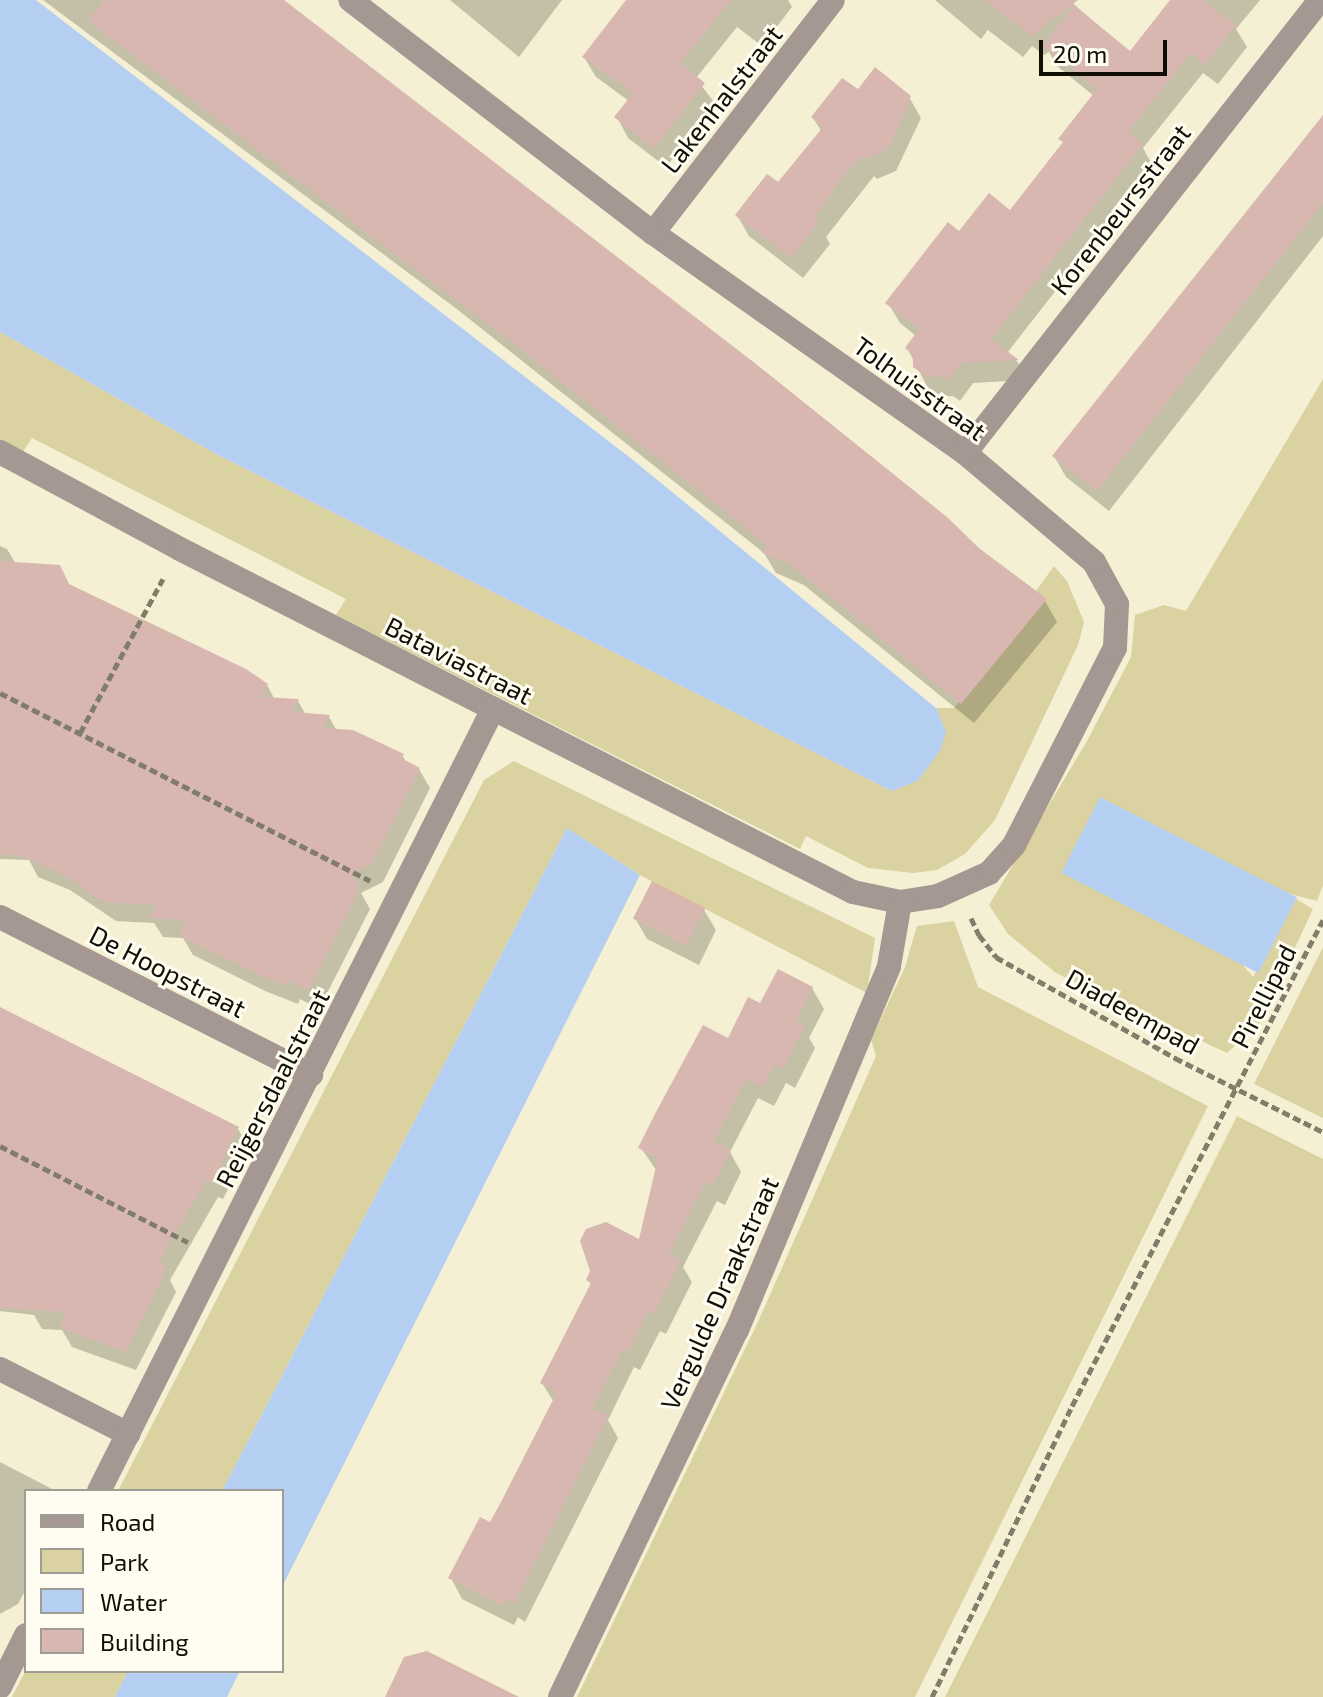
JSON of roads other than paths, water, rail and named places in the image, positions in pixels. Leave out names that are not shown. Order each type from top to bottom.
[{"type":"street","name":"Lakenhalstraat","points":[[653,233],[833,0]]},
{"type":"street","name":"Korenbeursstraat","points":[[965,453],[1320,0]]},
{"type":"street","name":"Tolhuisstraat","points":[[360,3],[653,233],[965,453],[1094,562],[1117,604],[1119,627],[1115,648],[1014,845],[989,873],[963,887],[938,896],[900,902]]},
{"type":"street","name":"Bataviastraat","points":[[0,452],[180,549],[853,892],[900,902]]},
{"type":"street","name":"Reijgersdaalstraat","points":[[100,1489],[493,709]]},
{"type":"street","name":"Vergulde Draakstraat","points":[[560,1697],[737,1330],[889,966],[900,902]]},
{"type":"street","name":"De Hoopstraat","points":[[0,917],[311,1075]]},
{"type":"street","points":[[0,1369],[128,1434]]},
{"type":"street","points":[[0,1687],[24,1639]]},
{"type":"water","points":[[0,0],[36,0],[633,460],[936,708],[946,732],[940,751],[917,781],[892,791],[218,455],[0,332]]},
{"type":"water","points":[[1100,797],[1297,897],[1258,973],[1061,873]]},
{"type":"water","points":[[567,828],[640,875],[284,1583],[284,1489],[223,1489]]},
{"type":"water","points":[[127,1673],[239,1673],[227,1697],[115,1697]]}]
